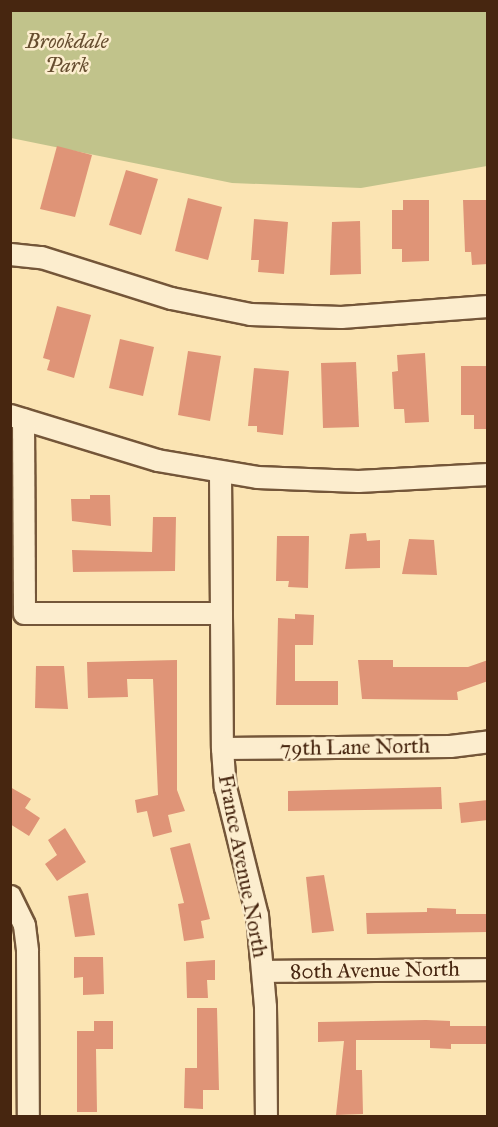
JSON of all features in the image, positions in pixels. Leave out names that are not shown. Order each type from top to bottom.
[{"type":"street","points":[[10,254],[41,257],[171,298],[250,314],[342,317],[488,306]]},
{"type":"street","points":[[221,613],[24,613],[17,417],[157,460],[220,472],[308,481],[488,474]]},
{"type":"street","name":"France Avenue North","points":[[220,472],[222,748],[225,787],[257,915],[263,971],[266,1116]]},
{"type":"street","name":"79th Lane North","points":[[222,748],[450,746],[488,741]]},
{"type":"street","points":[[10,896],[24,925],[27,951],[28,1116]]},
{"type":"street","name":"80th Avenue North","points":[[263,971],[488,969]]},
{"type":"green space","name":"Brookdale Park","points":[[10,11],[487,11],[487,166],[361,188],[232,183],[11,138]]},
{"type":"building","points":[[57,146],[92,155],[75,217],[40,209]]},
{"type":"building","points":[[126,170],[158,179],[141,235],[109,225]]},
{"type":"building","points":[[188,198],[222,207],[208,260],[175,251]]},
{"type":"building","points":[[403,200],[429,200],[429,261],[402,262],[402,249],[392,249],[392,210],[403,210]]},
{"type":"building","points":[[463,200],[488,200],[488,264],[472,265],[471,252],[465,252]]},
{"type":"building","points":[[254,219],[288,222],[284,274],[258,272],[259,260],[251,260]]},
{"type":"building","points":[[360,221],[361,274],[330,275],[332,222]]},
{"type":"building","points":[[57,306],[91,315],[74,378],[47,370],[50,360],[43,358]]},
{"type":"building","points":[[120,339],[154,347],[143,396],[109,388]]},
{"type":"building","points":[[188,351],[221,356],[210,421],[178,415]]},
{"type":"building","points":[[425,353],[429,422],[405,423],[404,409],[394,409],[392,372],[398,371],[397,355]]},
{"type":"building","points":[[356,362],[359,427],[323,428],[321,363]]},
{"type":"building","points":[[461,366],[488,366],[488,429],[474,429],[474,415],[461,415]]},
{"type":"building","points":[[254,368],[289,371],[283,435],[257,432],[257,426],[248,426]]},
{"type":"building","points":[[90,495],[110,495],[111,526],[72,521],[71,499],[90,499]]},
{"type":"building","points":[[153,517],[176,517],[175,571],[73,572],[72,550],[152,552]]},
{"type":"building","points":[[366,533],[367,541],[380,540],[380,568],[345,569],[350,534]]},
{"type":"building","points":[[277,536],[309,536],[308,588],[288,587],[289,581],[276,581]]},
{"type":"building","points":[[409,539],[434,540],[437,575],[402,574]]},
{"type":"building","points":[[295,614],[314,615],[313,645],[295,645],[295,681],[338,681],[338,705],[276,705],[278,618],[295,619]]},
{"type":"building","points":[[177,660],[177,790],[185,811],[168,815],[172,832],[153,837],[147,811],[137,813],[135,800],[158,795],[153,679],[127,679],[128,697],[88,698],[87,662]]},
{"type":"building","points":[[358,660],[393,660],[393,667],[468,667],[488,660],[488,681],[457,692],[458,700],[362,699]]},
{"type":"building","points":[[36,666],[64,666],[68,709],[35,708]]},
{"type":"building","points":[[10,787],[31,799],[25,808],[40,818],[29,836],[10,824]]},
{"type":"building","points":[[441,787],[442,809],[288,811],[288,791]]},
{"type":"building","points":[[488,800],[488,820],[461,823],[459,803]]},
{"type":"building","points":[[65,828],[86,862],[57,881],[45,864],[57,855],[48,840]]},
{"type":"building","points":[[190,843],[210,919],[201,921],[204,938],[184,941],[178,904],[184,903],[170,848]]},
{"type":"building","points":[[324,875],[334,931],[312,933],[306,877]]},
{"type":"building","points":[[88,893],[95,935],[75,937],[68,896]]},
{"type":"building","points":[[427,908],[456,909],[456,914],[488,914],[488,932],[367,934],[366,913],[427,912]]},
{"type":"building","points":[[74,957],[103,957],[104,994],[83,995],[83,977],[74,978]]},
{"type":"building","points":[[215,960],[215,980],[207,980],[208,998],[187,998],[186,962]]},
{"type":"building","points":[[197,1008],[217,1008],[219,1090],[203,1090],[203,1109],[184,1108],[185,1068],[197,1068]]},
{"type":"building","points":[[94,1021],[113,1021],[113,1049],[96,1049],[97,1112],[77,1112],[77,1031],[94,1031]]},
{"type":"building","points":[[450,1021],[450,1026],[488,1026],[488,1044],[451,1044],[451,1049],[430,1048],[430,1040],[356,1040],[356,1070],[362,1070],[363,1114],[336,1115],[344,1041],[318,1042],[318,1022]]}]
